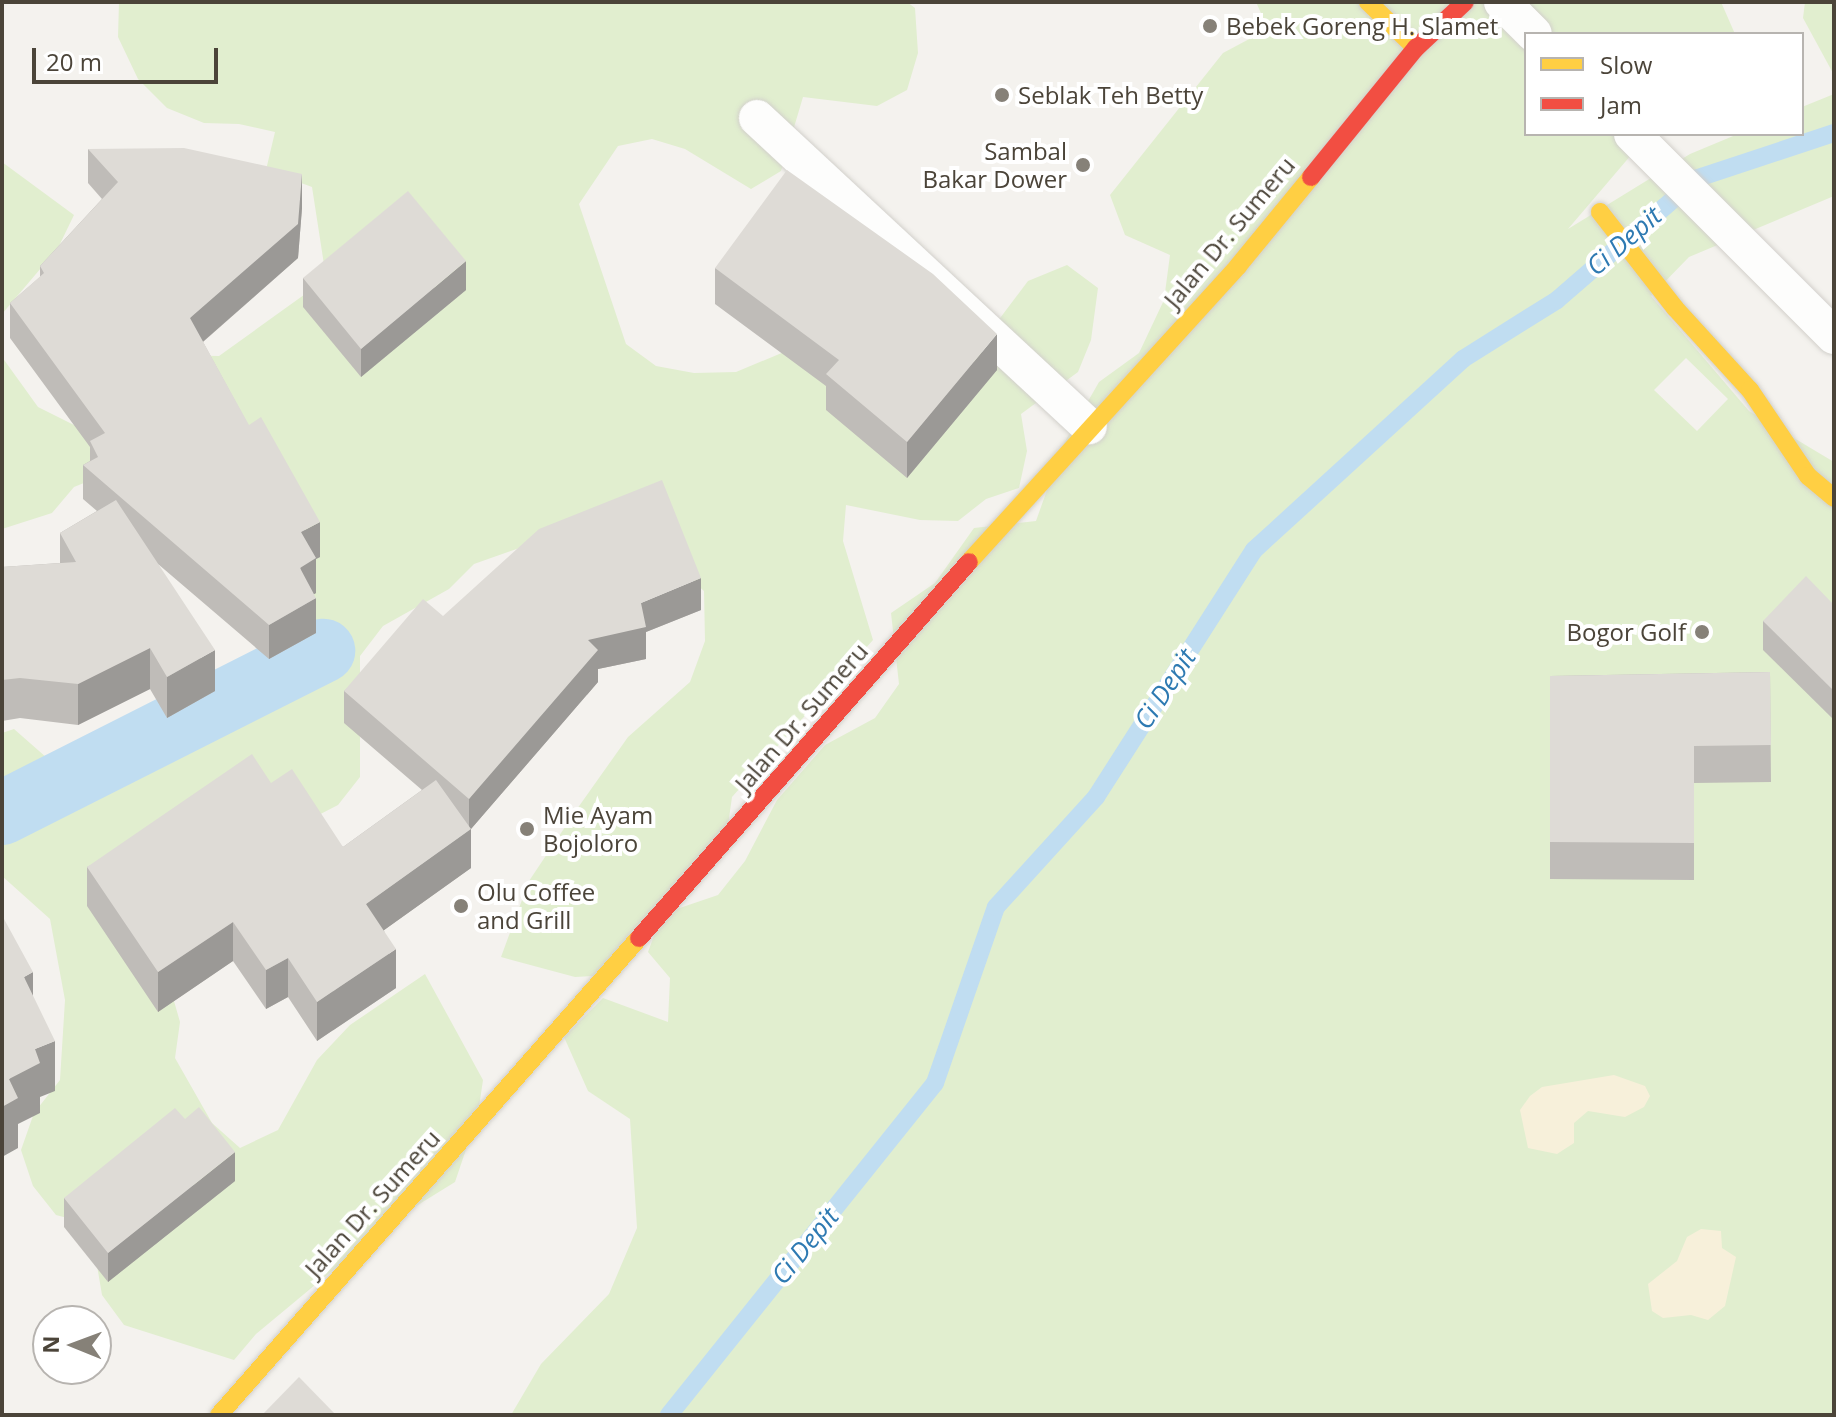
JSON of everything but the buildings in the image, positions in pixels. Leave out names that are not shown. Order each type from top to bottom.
[{"type":"main road","points":[[1368,2],[1416,48],[1465,2]]},
{"type":"main road","name":"Jalan Dr. Sumeru","points":[[219,1415],[1089,426],[1238,266],[1416,48]]},
{"type":"main road","points":[[1600,212],[1675,308],[1750,390],[1808,476],[1834,498]]},
{"type":"lane","points":[[1502,2],[1532,32]]},
{"type":"lane","points":[[757,118],[1089,426]]},
{"type":"lane","points":[[1643,146],[1834,336]]},
{"type":"green space","points":[[119,2],[907,2],[915,8],[918,53],[907,90],[877,106],[803,97],[781,171],[751,189],[685,149],[652,139],[618,146],[579,204],[626,344],[656,366],[694,373],[736,372],[815,339],[979,346],[1028,281],[1067,265],[1098,288],[1091,340],[1078,372],[1021,414],[1027,451],[1019,488],[986,499],[958,521],[920,520],[846,505],[843,541],[873,640],[732,797],[727,832],[611,975],[575,977],[501,957],[529,881],[577,809],[628,737],[690,682],[705,641],[704,591],[677,567],[579,527],[474,564],[449,589],[383,626],[360,656],[360,777],[338,805],[303,823],[170,987],[180,1022],[175,1058],[212,1123],[240,1148],[278,1130],[317,1060],[350,1025],[425,974],[483,1080],[478,1114],[455,1182],[392,1221],[256,1334],[234,1360],[124,1325],[102,1295],[90,1224],[56,1215],[33,1186],[21,1150],[34,1113],[60,1080],[65,1000],[50,919],[2,876],[2,733],[14,729],[55,765],[135,712],[179,701],[258,656],[291,623],[303,582],[306,540],[106,474],[74,487],[52,513],[2,529],[2,357],[38,407],[84,430],[166,355],[219,356],[308,292],[325,271],[312,187],[266,170],[275,132],[239,124],[204,123],[167,108],[138,79],[118,37]]},
{"type":"green space","points":[[1256,2],[1721,2],[1734,32],[1524,32],[1524,136],[1647,136],[1568,229],[1690,154],[1733,136],[1804,136],[1804,106],[1834,94],[1834,196],[1689,257],[1651,296],[1749,411],[1834,462],[1834,1415],[511,1415],[541,1364],[609,1294],[637,1228],[630,1119],[588,1091],[564,1037],[603,998],[668,1022],[670,978],[648,952],[662,914],[718,895],[745,861],[777,800],[825,745],[875,718],[899,684],[891,613],[935,583],[974,528],[1036,521],[1063,445],[1099,382],[1139,353],[1164,300],[1170,255],[1125,235],[1110,195],[1223,53],[1268,29]],"holes":[[[1686,358],[1728,399],[1697,431],[1654,390]]]},
{"type":"green space","points":[[1805,2],[1834,2],[1834,75],[1803,18]]},
{"type":"green space","points":[[2,162],[74,215],[58,248],[2,314]]},
{"type":"sand","points":[[1614,1075],[1645,1086],[1650,1096],[1644,1107],[1625,1117],[1588,1111],[1574,1123],[1574,1143],[1557,1154],[1528,1148],[1520,1110],[1530,1096],[1542,1087]]},
{"type":"sand","points":[[1701,1229],[1721,1231],[1722,1248],[1736,1257],[1725,1306],[1708,1320],[1691,1315],[1663,1318],[1652,1311],[1648,1284],[1677,1261],[1687,1237]]},
{"type":"waterway","name":"Ci Depit","points":[[669,1415],[935,1083],[996,907],[1096,797],[1254,550],[1463,359],[1557,300],[1698,178],[1834,133]]},
{"type":"waterway","points":[[2,813],[323,651]]},
{"type":"traffic: slow","points":[[1368,2],[1416,48]]},
{"type":"traffic: slow","points":[[969,562],[1238,266],[1311,177]]},
{"type":"traffic: slow","points":[[1600,212],[1675,308],[1750,390],[1808,476],[1834,498]]},
{"type":"traffic: slow","points":[[219,1415],[639,938]]},
{"type":"traffic: jam","points":[[1311,177],[1416,48],[1465,2]]},
{"type":"traffic: jam","points":[[639,938],[969,562]]},
{"type":"place","name":"Bebek Goreng H. Slamet","points":[[1210,26]]},
{"type":"place","name":"Seblak Teh Betty","points":[[1002,95]]},
{"type":"place","name":"Sambal Bakar Dower","points":[[1083,165]]},
{"type":"place","name":"Bogor Golf","points":[[1702,632]]},
{"type":"place","name":"Mie Ayam Bojoloro","points":[[527,829]]},
{"type":"place","name":"Olu Coffee and Grill","points":[[461,906]]}]
